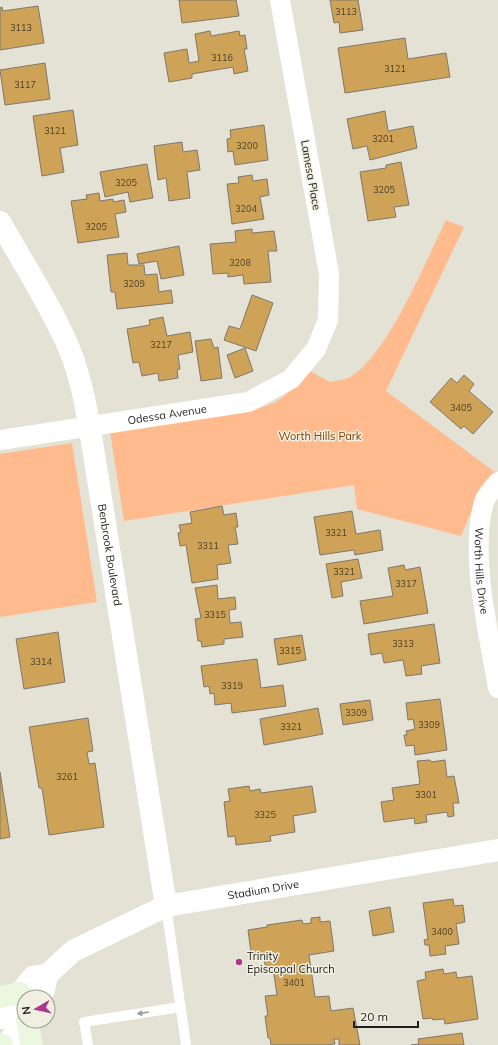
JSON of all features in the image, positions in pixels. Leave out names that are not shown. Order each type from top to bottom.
[{"type":"main road","points":[[29,1029],[32,1045]]},
{"type":"street","name":"Lamesa Place","points":[[280,0],[329,274],[328,320],[316,349]]},
{"type":"street","name":"Benbrook Boulevard","points":[[0,222],[69,348],[90,426],[166,906]]},
{"type":"street","name":"Odessa Avenue","points":[[0,440],[248,402],[291,380],[316,349]]},
{"type":"street","name":"Worth Hills Drive","points":[[498,482],[484,501],[479,537],[481,579],[498,688]]},
{"type":"street","name":"Stadium Drive","points":[[24,989],[33,977],[47,975],[72,951],[166,906],[498,850]]},
{"type":"street","name":"Stadium Drive","points":[[0,1018],[16,999]]},
{"type":"street","points":[[7,1045],[17,1029]]},
{"type":"lane","points":[[166,906],[186,1045]]},
{"type":"lane","points":[[88,1045],[84,1022],[181,1007]]},
{"type":"green space","name":"Worth Hills Park","points":[[446,220],[464,227],[386,391],[496,473],[471,512],[461,536],[357,509],[354,485],[124,521],[110,432],[252,411],[276,402],[290,391],[310,371],[330,382],[343,380],[350,377],[364,366],[392,328],[417,281]]},
{"type":"green space","points":[[72,443],[97,602],[0,617],[0,454]]},
{"type":"building","points":[[179,0],[236,0],[239,16],[182,23]]},
{"type":"building","points":[[330,0],[358,0],[363,30],[340,33],[339,22],[334,23]]},
{"type":"building","points":[[38,6],[44,43],[0,50],[0,8],[2,7],[3,11]]},
{"type":"building","points":[[210,31],[211,36],[239,31],[240,36],[245,35],[247,49],[244,49],[248,71],[234,74],[233,67],[192,74],[192,78],[169,82],[164,53],[187,49],[189,63],[199,61],[195,34]]},
{"type":"building","points":[[405,38],[408,59],[446,53],[450,77],[345,93],[338,48]]},
{"type":"building","points":[[45,63],[50,99],[5,105],[0,70]]},
{"type":"building","points":[[73,110],[78,145],[60,148],[64,172],[42,176],[33,116]]},
{"type":"building","points":[[385,111],[388,131],[413,126],[417,148],[370,160],[367,146],[353,149],[347,119]]},
{"type":"building","points":[[264,125],[268,160],[235,165],[233,151],[228,152],[227,139],[231,138],[230,130]]},
{"type":"building","points":[[182,142],[183,152],[197,150],[200,170],[187,172],[190,198],[169,201],[166,178],[158,180],[154,146]]},
{"type":"building","points":[[401,162],[409,205],[394,207],[396,217],[368,221],[360,172],[386,168],[386,165]]},
{"type":"building","points":[[147,164],[153,198],[130,202],[128,192],[105,197],[100,172]]},
{"type":"building","points":[[252,175],[253,181],[267,179],[269,195],[260,197],[264,219],[232,224],[227,184],[239,183],[238,177]]},
{"type":"building","points":[[99,193],[100,201],[113,199],[113,202],[124,200],[126,212],[115,214],[119,237],[78,243],[71,201],[87,199],[86,195]]},
{"type":"building","points":[[252,229],[252,233],[274,231],[277,251],[268,251],[271,282],[244,284],[243,275],[228,277],[228,273],[213,274],[210,244],[236,242],[235,231]]},
{"type":"building","points":[[179,246],[184,275],[161,279],[157,261],[139,264],[137,254]]},
{"type":"building","points":[[127,253],[128,265],[144,265],[145,275],[157,274],[159,292],[171,290],[173,303],[117,309],[115,292],[111,292],[107,255]]},
{"type":"building","points":[[252,295],[273,303],[256,351],[224,340],[229,326],[240,329]]},
{"type":"building","points":[[163,317],[167,336],[190,332],[193,352],[178,355],[180,369],[177,370],[178,378],[159,381],[158,373],[142,376],[139,362],[133,363],[127,329],[150,325],[149,320]]},
{"type":"building","points":[[211,339],[214,348],[218,347],[222,378],[201,381],[195,341]]},
{"type":"building","points":[[245,348],[253,371],[235,378],[227,355]]},
{"type":"building","points":[[464,375],[474,384],[469,391],[493,412],[473,434],[464,426],[461,429],[430,402],[451,378],[457,383]]},
{"type":"building","points":[[222,506],[224,515],[236,513],[238,527],[235,527],[238,544],[228,545],[231,563],[217,565],[218,579],[192,583],[186,545],[180,546],[178,533],[181,532],[179,525],[192,523],[190,512]]},
{"type":"building","points":[[352,511],[356,534],[380,530],[383,550],[355,555],[354,550],[320,555],[314,517]]},
{"type":"building","points":[[358,559],[362,578],[341,582],[343,596],[332,598],[326,564]]},
{"type":"building","points":[[404,565],[405,570],[420,567],[428,613],[364,624],[360,601],[393,596],[388,568]]},
{"type":"building","points":[[217,585],[218,599],[235,597],[236,609],[229,610],[230,623],[241,622],[243,637],[224,639],[224,644],[202,647],[201,641],[198,641],[195,619],[201,618],[195,588]]},
{"type":"building","points":[[434,624],[440,663],[421,666],[422,674],[406,676],[403,660],[384,663],[382,653],[371,655],[368,634]]},
{"type":"building","points":[[58,632],[65,682],[24,689],[16,639]]},
{"type":"building","points":[[302,635],[306,660],[278,665],[274,639]]},
{"type":"building","points":[[257,659],[261,688],[283,685],[286,706],[232,713],[231,703],[215,705],[214,693],[210,694],[209,686],[204,687],[201,666]]},
{"type":"building","points":[[440,699],[447,750],[415,755],[414,745],[406,746],[404,735],[407,735],[406,731],[415,729],[413,719],[408,720],[406,703]]},
{"type":"building","points":[[370,700],[373,720],[343,725],[340,704]]},
{"type":"building","points":[[318,708],[323,734],[264,745],[260,719]]},
{"type":"building","points":[[88,718],[93,751],[87,752],[89,764],[95,763],[104,827],[49,835],[42,788],[39,788],[29,727]]},
{"type":"building","points":[[430,760],[431,762],[445,760],[447,777],[454,776],[459,803],[453,803],[454,816],[448,817],[447,812],[426,815],[427,822],[415,824],[414,818],[384,822],[381,802],[394,800],[392,788],[420,784],[417,761]]},
{"type":"building","points":[[0,772],[10,837],[0,839]]},
{"type":"building","points":[[249,786],[250,791],[260,789],[261,793],[312,786],[316,812],[293,816],[295,832],[270,836],[271,841],[236,845],[235,836],[228,837],[224,802],[230,801],[228,789]]},
{"type":"building","points":[[453,899],[454,906],[463,905],[465,922],[456,924],[459,944],[445,946],[446,954],[430,956],[429,945],[425,945],[424,940],[428,939],[423,903]]},
{"type":"building","points":[[390,907],[394,932],[373,936],[369,911]]},
{"type":"building","points":[[320,917],[320,922],[330,921],[334,951],[309,955],[315,997],[329,996],[331,1011],[353,1008],[360,1045],[339,1045],[339,1039],[334,1039],[335,1044],[327,1045],[271,1045],[270,1038],[268,1038],[265,1016],[268,1016],[265,996],[277,995],[273,968],[266,969],[264,959],[252,960],[248,930],[267,927],[267,925],[302,920],[303,924],[311,923],[311,918]]},
{"type":"building","points":[[443,969],[444,974],[456,972],[457,978],[472,976],[478,1019],[445,1024],[444,1019],[423,1019],[417,981],[426,979],[425,972]]},
{"type":"building","points":[[462,1033],[464,1045],[411,1045],[419,1044],[418,1039]]},
{"type":"place","name":"Trinity Episcopal Church","points":[[239,962]]}]
